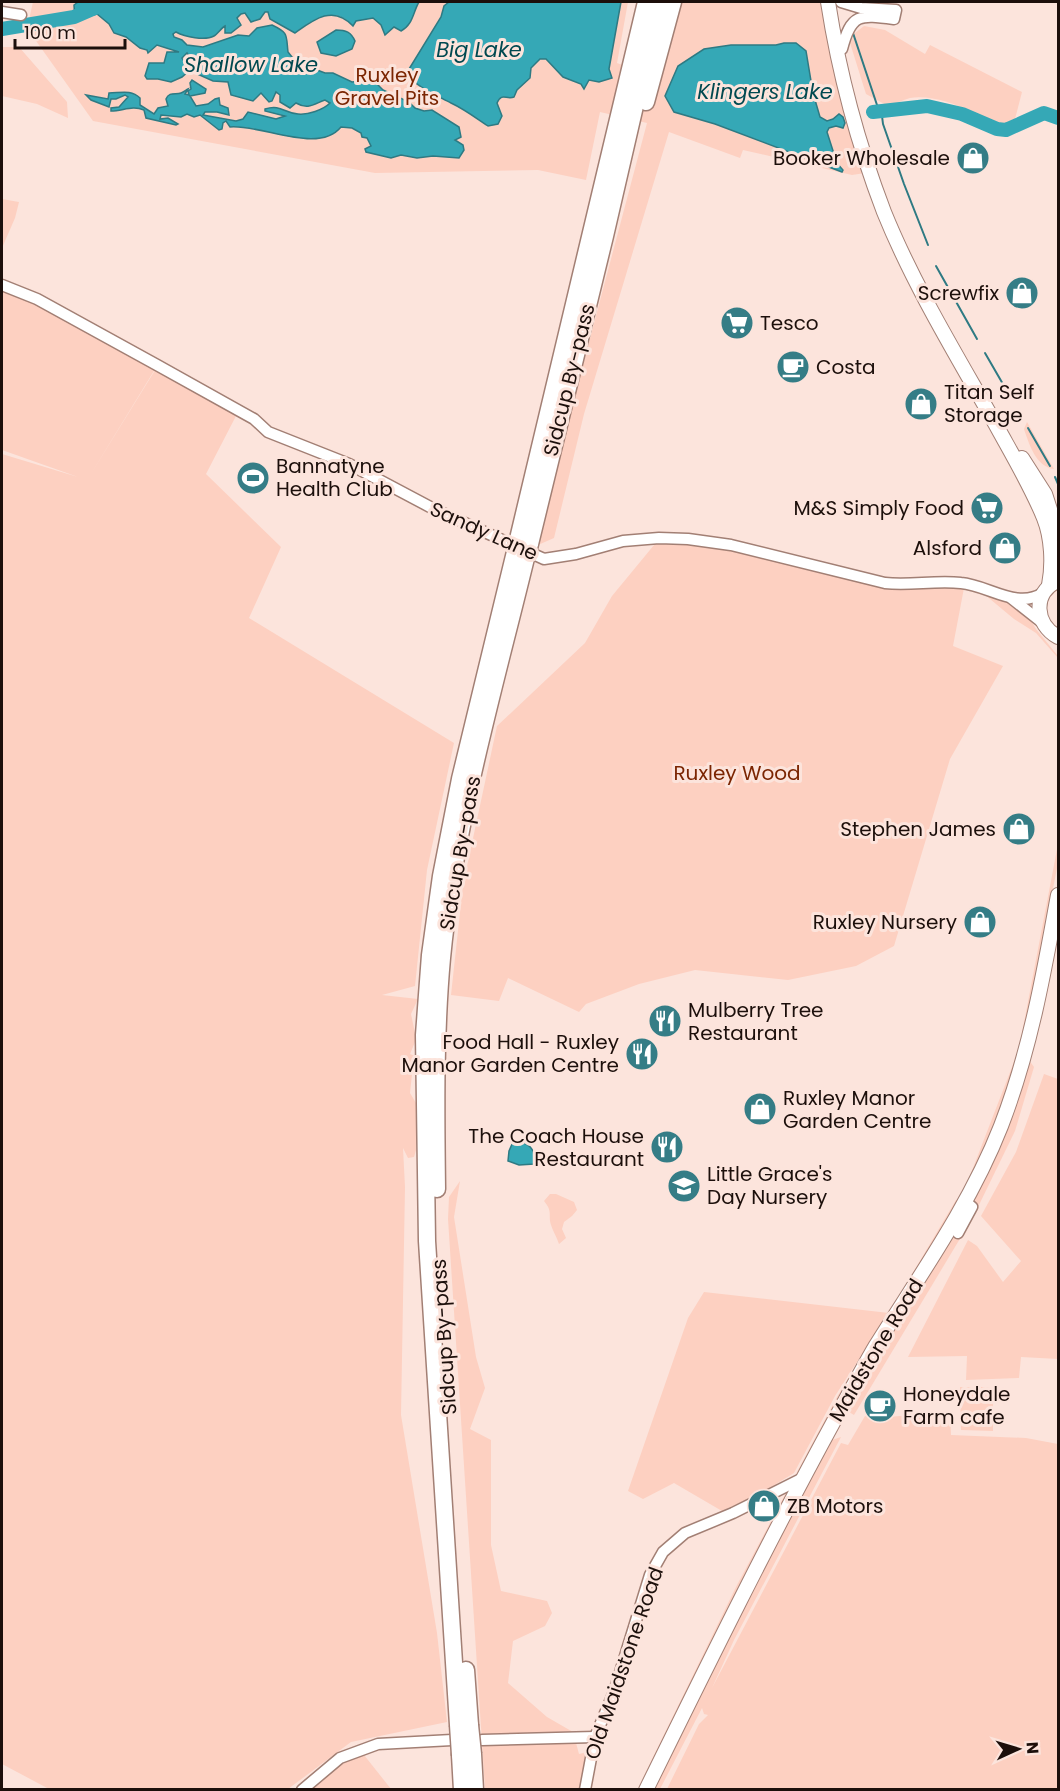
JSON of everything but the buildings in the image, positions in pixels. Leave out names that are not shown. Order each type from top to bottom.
[{"type":"highway","points":[[630,119],[636,2]]},
{"type":"highway","name":"Sidcup By-pass","points":[[522,548],[605,236],[630,119],[646,2]]},
{"type":"highway","name":"Sidcup By-pass","points":[[472,1787],[466,1740],[438,1238],[436,1035],[442,957],[452,878],[522,548],[659,2]]},
{"type":"highway","points":[[630,119],[673,2]]},
{"type":"main road","points":[[828,2],[836,50],[851,110],[881,202],[899,244],[959,354],[967,374],[1026,470],[1045,494],[1059,534]]},
{"type":"main road","points":[[834,2],[842,49],[875,168],[918,277],[918,284],[1010,436],[1010,443],[1026,470],[1045,520],[1051,563],[1050,586],[1040,612],[1044,624],[1057,637]]},
{"type":"main road","points":[[875,168],[874,171],[901,242],[899,244]]},
{"type":"main road","name":"Maidstone Road","points":[[646,1790],[803,1478],[873,1350],[965,1201],[1000,1128],[1025,1054],[1037,1007],[1059,895]]},
{"type":"street","points":[[841,2],[895,15],[866,16],[853,22],[846,32],[842,49]]},
{"type":"street","points":[[2,12],[21,15]]},
{"type":"street","name":"Sandy Lane","points":[[2,285],[37,299],[148,360],[254,419],[268,432],[349,464],[432,508],[544,559],[576,554],[623,541],[659,538],[688,539],[731,545],[868,580],[900,584],[962,583],[1011,598],[1030,598],[1050,586]]},
{"type":"street","name":"Sandy Lane","points":[[1011,598],[1044,624]]},
{"type":"street","points":[[958,1233],[972,1207],[965,1201]]},
{"type":"street","name":"Old Maidstone Road","points":[[585,1790],[595,1737],[614,1692],[650,1575],[663,1552],[685,1533],[733,1513],[803,1478]]},
{"type":"street","points":[[302,1790],[339,1758],[378,1744],[595,1737]]},
{"type":"green space","name":"Ruxley Gravel Pits","points":[[33,2],[628,2],[617,63],[659,79],[679,2],[820,2],[839,88],[865,173],[852,175],[743,150],[740,158],[669,132],[584,414],[554,538],[538,545],[647,123],[600,112],[586,180],[538,170],[375,173],[93,121],[34,38],[39,17],[29,20]]},
{"type":"green space","points":[[864,26],[885,30],[925,54],[930,45],[1022,92],[1014,123],[996,124],[963,108],[933,99],[910,98],[888,106],[866,94],[850,43],[855,33]]},
{"type":"green space","points":[[2,47],[19,47],[67,102],[68,118],[37,104],[2,96]]},
{"type":"green space","points":[[2,199],[19,202],[2,248]]},
{"type":"green space","points":[[2,286],[157,366],[89,477],[157,367],[237,414],[206,474],[281,547],[249,618],[454,743],[427,870],[415,986],[382,995],[418,999],[411,1014],[415,1033],[415,1042],[410,1054],[415,1056],[410,1093],[416,1103],[414,1157],[408,1158],[403,1148],[405,1187],[401,1415],[437,1633],[447,1722],[351,1742],[288,1789],[49,1789],[2,1764],[2,454],[78,477],[2,450]]},
{"type":"green space","points":[[1027,422],[1054,469],[1042,464],[1034,454],[1024,429]]},
{"type":"green space","name":"Ruxley Wood","points":[[659,539],[688,541],[868,580],[964,588],[953,646],[1003,666],[950,759],[894,946],[856,966],[788,980],[695,970],[639,984],[586,1004],[579,1012],[508,978],[499,1001],[451,995],[463,885],[497,726],[585,643],[612,596]]},
{"type":"green space","points":[[984,594],[1005,600],[1027,614],[1058,658],[1036,633],[1014,619]]},
{"type":"green space","points":[[1058,844],[1058,863],[1023,1041],[998,1117],[982,1157],[961,1198],[1019,1049]]},
{"type":"green space","points":[[1029,1060],[1034,1067],[1015,1131],[977,1209],[971,1203]]},
{"type":"green space","points":[[1044,1074],[1058,1079],[1058,1359],[1021,1357],[1019,1378],[966,1380],[967,1356],[908,1357],[968,1240],[977,1246],[1003,1282],[1021,1261],[981,1216],[1016,1152]]},
{"type":"green space","points":[[460,1181],[454,1217],[476,1357],[485,1388],[470,1429],[491,1440],[491,1545],[501,1591],[547,1601],[552,1613],[545,1626],[513,1641],[508,1683],[547,1717],[573,1732],[579,1754],[587,1752],[579,1789],[485,1789],[448,1219],[449,1197]]},
{"type":"green space","points":[[550,1194],[556,1194],[574,1202],[577,1210],[564,1222],[562,1229],[566,1238],[559,1244],[544,1201]]},
{"type":"green space","points":[[961,1199],[871,1345],[802,1470],[796,1474],[837,1397],[872,1339],[835,1396],[794,1473],[763,1492],[722,1511],[674,1483],[643,1499],[628,1491],[688,1318],[704,1292],[889,1313],[956,1200]]},
{"type":"green space","points":[[954,1230],[961,1237],[854,1415],[849,1412],[880,1353]]},
{"type":"green space","points":[[960,1387],[993,1387],[993,1431],[961,1430]]},
{"type":"green space","points":[[950,1412],[951,1435],[1026,1438],[1058,1444],[1058,1789],[667,1789],[699,1724],[708,1715],[704,1714],[702,1708],[660,1789],[651,1790],[829,1441],[841,1437],[734,1640],[712,1688],[841,1443],[848,1445],[865,1416],[875,1418]]},
{"type":"green space","points":[[788,1489],[791,1489],[637,1790],[736,1587]]},
{"type":"green space","points":[[364,1755],[391,1789],[311,1790],[342,1762]]},
{"type":"water","name":"Shallow Lake","points":[[78,2],[419,2],[405,28],[401,31],[394,27],[385,35],[381,25],[373,18],[356,21],[353,26],[346,19],[331,15],[316,19],[295,33],[270,19],[268,12],[265,12],[260,19],[251,22],[245,13],[241,14],[237,18],[241,25],[231,33],[225,33],[225,26],[214,36],[206,38],[190,37],[176,32],[173,34],[187,45],[203,47],[238,35],[249,36],[257,28],[272,25],[284,33],[287,38],[288,52],[296,62],[325,73],[333,73],[352,82],[376,83],[383,90],[409,102],[415,108],[424,111],[432,110],[459,127],[461,137],[455,140],[463,145],[464,150],[459,158],[433,156],[417,158],[401,155],[391,158],[366,152],[365,149],[371,146],[367,138],[362,137],[361,133],[352,128],[341,127],[331,135],[304,139],[243,127],[230,127],[226,121],[219,130],[200,115],[194,117],[187,114],[181,117],[161,115],[160,119],[168,118],[178,124],[176,125],[146,118],[144,110],[140,109],[111,111],[111,108],[119,107],[128,97],[125,95],[111,99],[109,107],[91,100],[86,95],[108,99],[109,93],[133,93],[140,98],[140,105],[154,114],[158,108],[168,106],[166,99],[169,95],[188,89],[185,94],[189,95],[192,80],[206,89],[205,93],[190,96],[196,106],[208,104],[219,98],[220,105],[228,108],[229,115],[205,112],[203,115],[236,121],[243,119],[248,112],[276,119],[285,116],[265,111],[265,109],[279,108],[302,114],[319,110],[330,103],[325,100],[308,106],[296,103],[290,108],[280,102],[280,95],[276,92],[272,101],[269,102],[261,93],[253,101],[231,95],[228,82],[213,81],[195,73],[192,60],[187,53],[182,58],[189,63],[190,70],[182,77],[171,82],[147,79],[145,76],[149,63],[164,63],[167,52],[179,52],[157,45],[148,53],[147,50],[140,48],[126,37],[114,33],[109,24],[97,14],[75,20],[74,5]]},
{"type":"water","name":"Big Lake","points":[[449,2],[621,2],[609,69],[612,78],[599,82],[589,80],[584,89],[581,84],[563,77],[546,59],[540,59],[531,68],[530,78],[517,90],[514,97],[502,97],[499,100],[497,103],[502,116],[498,124],[488,126],[461,108],[421,87],[406,74],[441,17],[444,6]]},
{"type":"water","points":[[336,30],[352,35],[355,41],[352,49],[336,56],[321,53],[317,42]]},
{"type":"water","name":"Klingers Lake","points":[[796,43],[806,51],[813,93],[820,117],[827,121],[839,114],[843,117],[845,123],[843,128],[836,126],[829,128],[827,132],[835,157],[821,157],[835,161],[843,170],[842,172],[715,124],[674,112],[665,96],[678,66],[704,49],[731,45]]},
{"type":"water","points":[[513,1142],[523,1143],[530,1147],[534,1154],[534,1164],[519,1165],[508,1161]]},
{"type":"waterway","points":[[2,29],[74,17],[97,7],[100,2]]},
{"type":"waterway","points":[[853,33],[877,105],[885,110],[882,116],[883,124],[928,245]]},
{"type":"waterway","points":[[873,112],[927,106],[962,114],[997,129],[1006,130],[1044,113],[1058,118]]},
{"type":"waterway","points":[[936,266],[977,339]]},
{"type":"waterway","points":[[985,353],[1011,398]]},
{"type":"waterway","points":[[1028,428],[1050,466]]},
{"type":"waterway","points":[[1055,477],[1058,484]]},
{"type":"place","name":"Booker Wholesale","points":[[973,158]]},
{"type":"place","name":"Screwfix","points":[[1022,293]]},
{"type":"place","name":"Tesco","points":[[737,323]]},
{"type":"place","name":"Costa","points":[[793,367]]},
{"type":"place","name":"Titan Self Storage","points":[[921,404]]},
{"type":"place","name":"Bannatyne Health Club","points":[[253,478]]},
{"type":"place","name":"M&S Simply Food","points":[[987,508]]},
{"type":"place","name":"Alsford","points":[[1005,548]]},
{"type":"place","name":"Stephen James","points":[[1019,829]]},
{"type":"place","name":"Ruxley Nursery","points":[[980,922]]},
{"type":"place","name":"Mulberry Tree Restaurant","points":[[665,1021]]},
{"type":"place","name":"Food Hall - Ruxley Manor Garden Centre","points":[[642,1054]]},
{"type":"place","name":"Ruxley Manor Garden Centre","points":[[760,1109]]},
{"type":"place","name":"The Coach House Restaurant","points":[[667,1147]]},
{"type":"place","name":"Little Grace's Day Nursery","points":[[684,1186]]},
{"type":"place","name":"Honeydale Farm cafe","points":[[880,1406]]},
{"type":"place","name":"ZB Motors","points":[[764,1506]]}]
